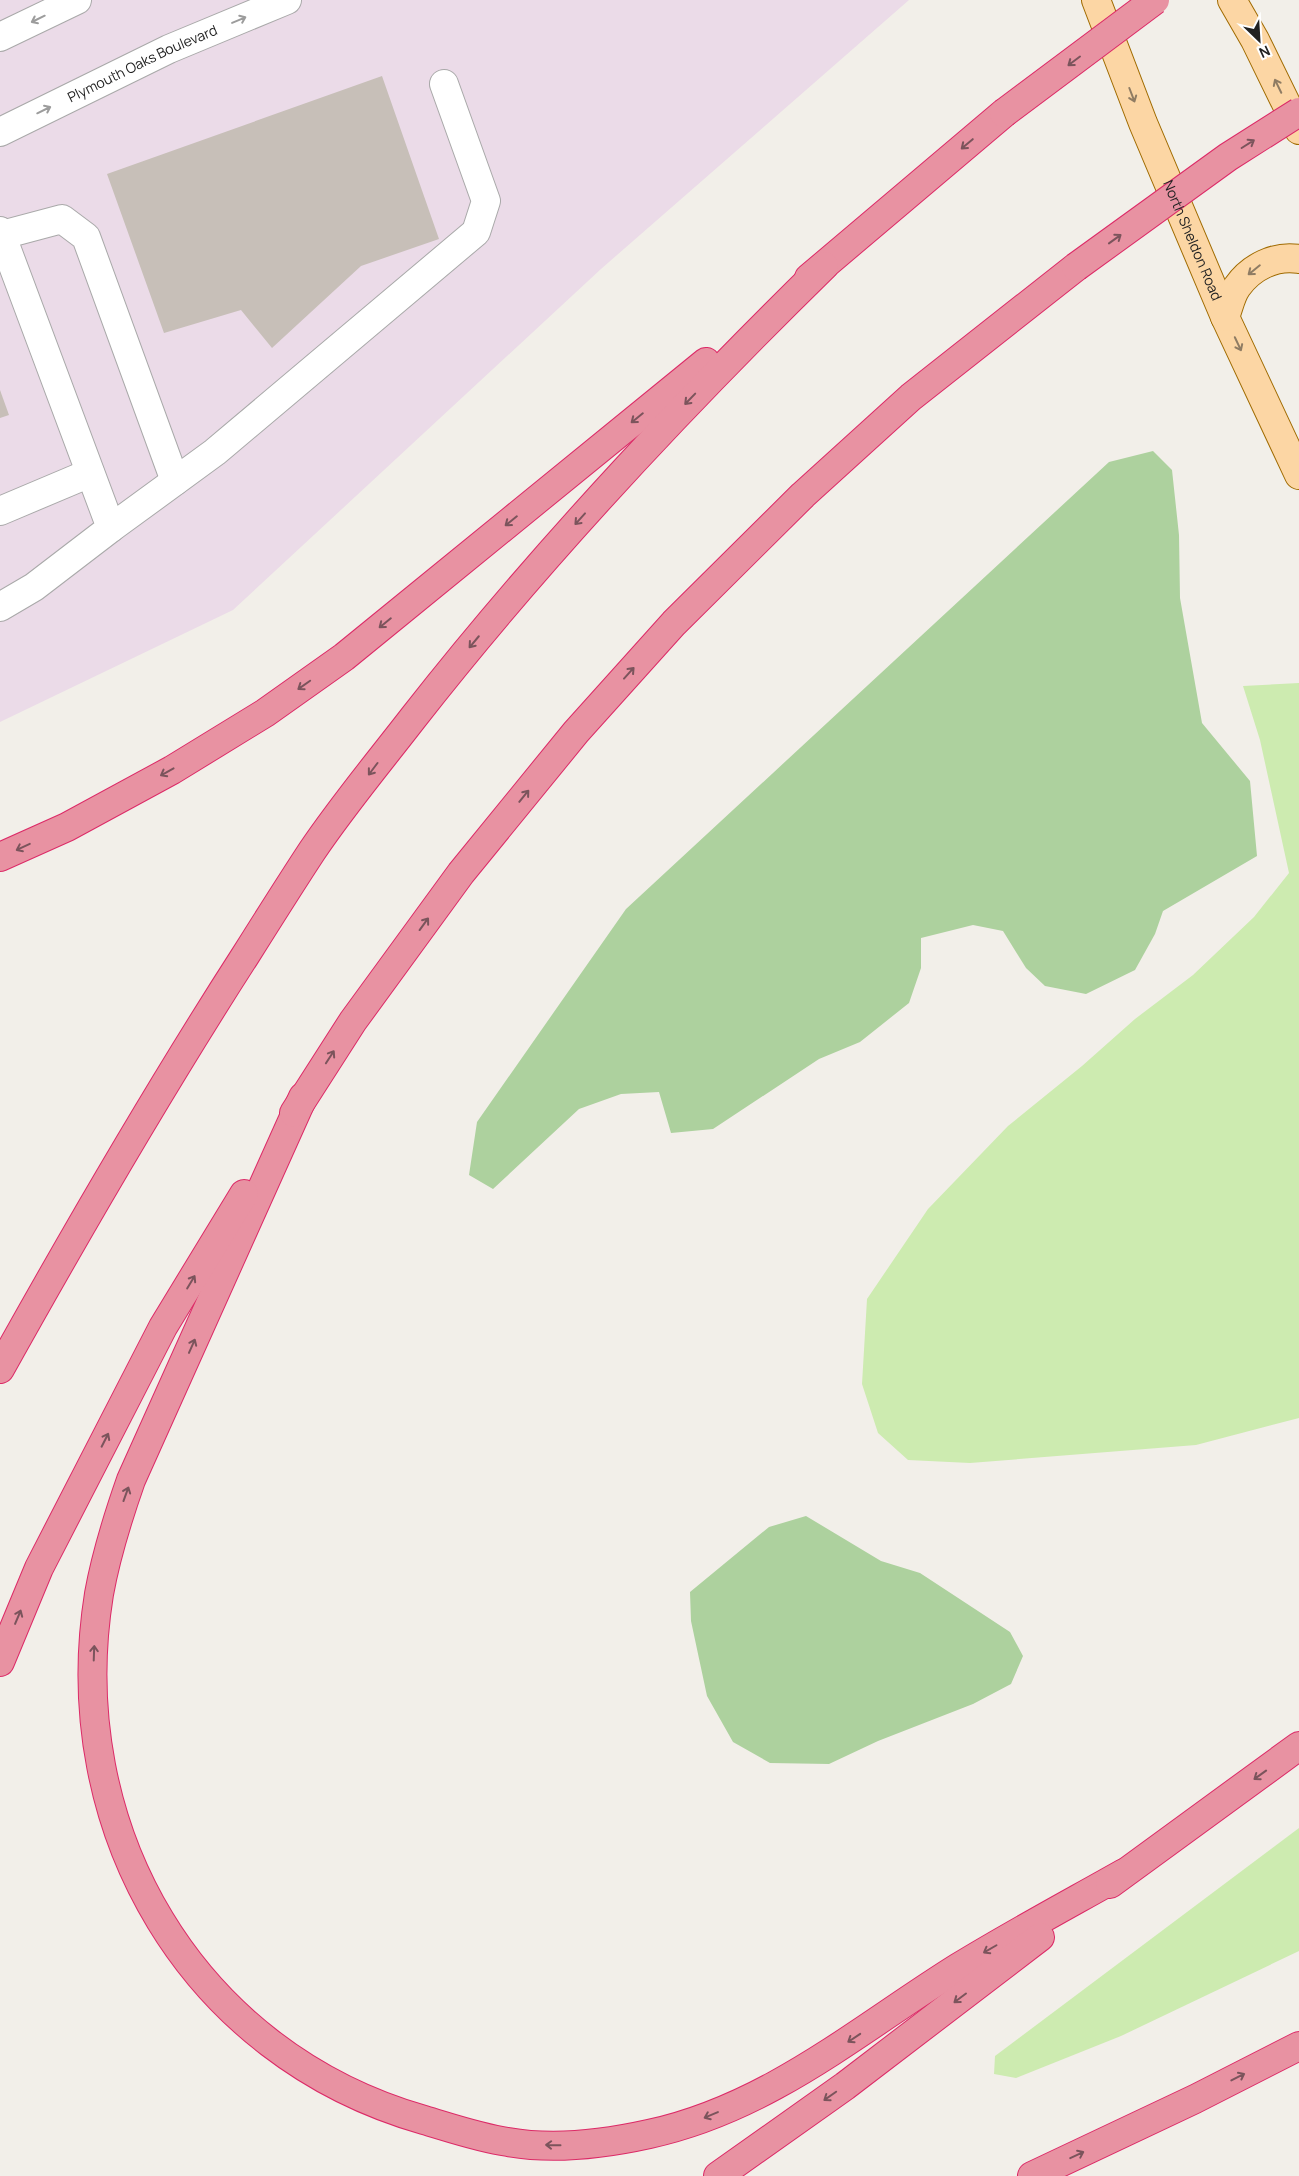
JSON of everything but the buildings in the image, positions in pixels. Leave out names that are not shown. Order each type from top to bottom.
[{"type":"highway","points":[[0,857],[67,827],[172,770],[265,713],[344,657],[824,266],[1004,113],[1155,0]]},
{"type":"highway","points":[[0,1662],[40,1568],[163,1327],[303,1097],[354,1021],[461,873],[576,732],[674,623],[803,495],[911,397],[1076,267],[1228,156],[1299,112]]},
{"type":"highway","points":[[0,1369],[66,1251],[172,1070],[313,850],[365,780],[454,666],[647,444],[734,354],[824,266]]},
{"type":"highway","points":[[303,1097],[131,1480],[116,1522],[99,1592],[94,1636],[93,1680],[96,1738],[106,1793],[122,1844],[137,1882],[163,1928],[195,1972],[232,2010],[265,2039],[311,2071],[347,2091],[398,2113],[509,2142],[554,2145],[609,2141],[686,2126],[786,2081],[831,2054],[959,1967],[1124,1874]]},
{"type":"highway","points":[[718,2176],[845,2086],[1124,1874],[1299,1746]]},
{"type":"highway","points":[[1032,2176],[1195,2099],[1299,2046]]},
{"type":"main road","name":"North Sheldon Road","points":[[1096,0],[1142,123],[1226,317],[1299,475]]},
{"type":"main road","points":[[1232,0],[1255,40],[1299,130]]},
{"type":"main road","points":[[1226,317],[1236,288],[1256,266],[1286,257],[1299,259]]},
{"type":"main road","points":[[1267,406],[1299,434]]},
{"type":"street","points":[[0,38],[77,0]]},
{"type":"street","name":"Plymouth Oaks Boulevard","points":[[0,132],[169,49],[287,0]]},
{"type":"street","points":[[0,607],[34,587],[214,452],[476,232],[486,201],[444,84]]},
{"type":"street","points":[[111,528],[1,233],[62,219],[86,237],[175,481]]},
{"type":"street","points":[[0,510],[90,473]]},
{"type":"shaded area","points":[[0,0],[909,0],[601,269],[233,610],[0,722]]},
{"type":"green space","points":[[1153,451],[1172,470],[1179,535],[1180,598],[1202,723],[1250,781],[1257,856],[1163,911],[1155,934],[1135,970],[1086,994],[1045,986],[1026,968],[1003,931],[973,925],[921,938],[921,968],[909,1003],[860,1042],[819,1059],[713,1129],[671,1133],[659,1092],[621,1094],[579,1109],[493,1189],[469,1175],[477,1122],[626,909],[1109,462]]},
{"type":"green space","points":[[1299,683],[1299,1418],[1196,1445],[970,1463],[908,1460],[878,1433],[862,1384],[867,1299],[928,1209],[1008,1126],[1082,1066],[1135,1019],[1193,975],[1254,917],[1289,873],[1260,740],[1243,686]]},
{"type":"green space","points":[[806,1516],[881,1561],[920,1573],[1010,1632],[1023,1656],[1011,1684],[973,1704],[878,1741],[829,1764],[770,1763],[733,1742],[707,1696],[691,1621],[690,1592],[769,1527]]},
{"type":"green space","points":[[1299,1828],[1299,1951],[1121,2036],[1016,2078],[994,2074],[995,2056]]}]
